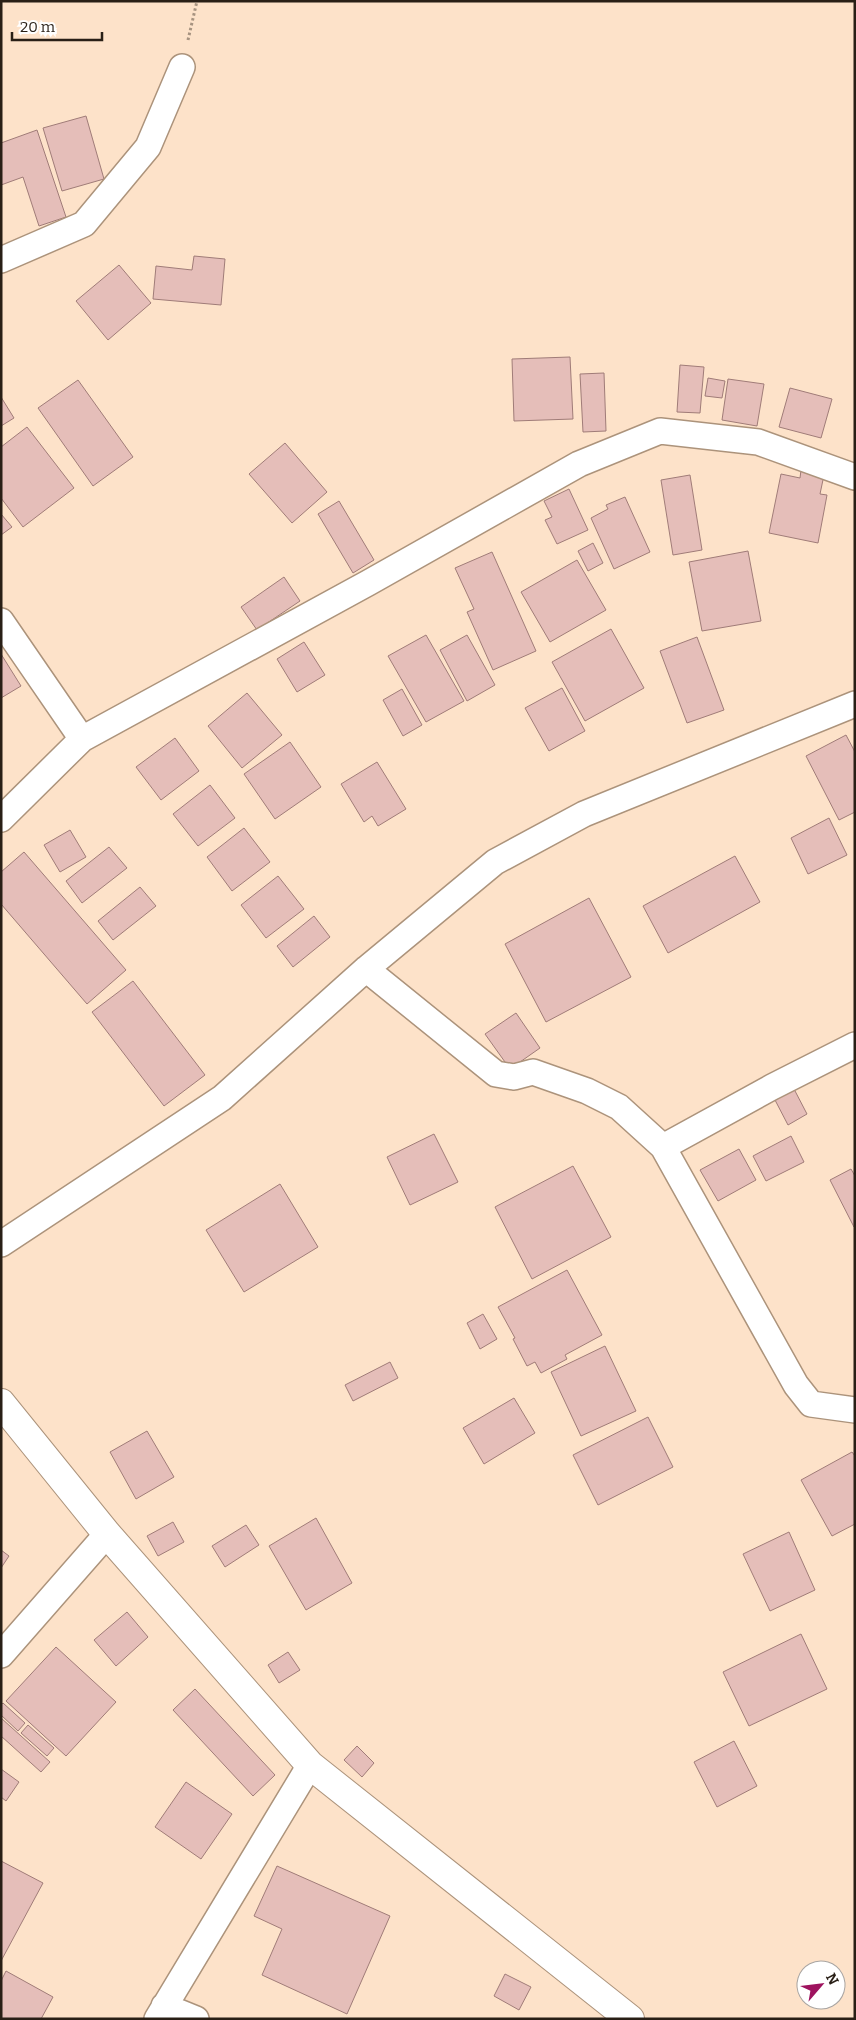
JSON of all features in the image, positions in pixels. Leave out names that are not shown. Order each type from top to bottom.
[{"type":"street","points":[[1,260],[84,224],[148,147],[182,67]]},
{"type":"street","points":[[1,819],[82,739],[368,583],[579,464],[660,431],[758,442],[855,477]]},
{"type":"street","points":[[1,621],[82,739]]},
{"type":"street","points":[[1,1244],[222,1098],[366,969],[495,862],[584,814],[855,704]]},
{"type":"street","points":[[366,969],[496,1074],[514,1077],[533,1072],[587,1091],[619,1107],[663,1147],[796,1386],[810,1404],[855,1410]]},
{"type":"street","points":[[663,1147],[772,1087],[855,1045]]},
{"type":"street","points":[[1,1403],[107,1534],[310,1765],[630,2019]]},
{"type":"street","points":[[1,1655],[107,1534]]},
{"type":"street","points":[[196,2019],[160,2012],[310,1765]]},
{"type":"path","points":[[182,67],[197,1]]},
{"type":"building","points":[[86,116],[104,179],[62,191],[43,128]]},
{"type":"building","points":[[37,130],[66,217],[39,226],[23,177],[1,185],[1,143]]},
{"type":"building","points":[[194,256],[225,259],[221,305],[153,299],[156,266],[192,270]]},
{"type":"building","points":[[119,265],[151,303],[108,340],[76,301]]},
{"type":"building","points":[[570,357],[573,419],[514,421],[512,359]]},
{"type":"building","points":[[680,365],[704,367],[700,413],[677,412]]},
{"type":"building","points":[[604,373],[606,431],[583,432],[580,374]]},
{"type":"building","points":[[708,378],[725,381],[722,398],[705,396]]},
{"type":"building","points":[[728,379],[764,384],[757,426],[722,420]]},
{"type":"building","points":[[78,380],[133,457],[93,486],[38,408]]},
{"type":"building","points":[[790,388],[832,399],[821,438],[779,427]]},
{"type":"building","points":[[1,397],[14,418],[1,426]]},
{"type":"building","points":[[27,427],[74,488],[23,527],[1,498],[1,447]]},
{"type":"building","points":[[285,443],[327,492],[292,523],[249,474]]},
{"type":"building","points":[[801,470],[824,475],[820,494],[827,495],[818,543],[769,533],[781,474],[800,478]]},
{"type":"building","points":[[690,475],[702,550],[673,555],[661,480]]},
{"type":"building","points":[[569,489],[588,530],[557,544],[545,520],[552,517],[544,501]]},
{"type":"building","points":[[625,497],[650,552],[614,569],[591,518],[608,509],[606,505]]},
{"type":"building","points":[[339,501],[374,560],[353,573],[318,514]]},
{"type":"building","points":[[1,514],[12,527],[1,535]]},
{"type":"building","points":[[593,543],[603,563],[588,571],[578,551]]},
{"type":"building","points":[[748,551],[761,621],[702,631],[689,562]]},
{"type":"building","points":[[492,552],[536,651],[493,670],[467,612],[474,609],[455,568]]},
{"type":"building","points":[[577,560],[606,610],[550,642],[521,592]]},
{"type":"building","points":[[284,577],[300,601],[257,630],[241,607]]},
{"type":"building","points":[[611,629],[644,688],[585,721],[552,662]]},
{"type":"building","points":[[426,635],[464,701],[426,722],[388,656]]},
{"type":"building","points":[[467,635],[495,685],[467,701],[440,650]]},
{"type":"building","points":[[697,637],[724,710],[687,723],[660,651]]},
{"type":"building","points":[[304,642],[325,675],[297,692],[277,659]]},
{"type":"building","points":[[1,654],[21,686],[1,698]]},
{"type":"building","points":[[562,688],[585,731],[549,751],[525,708]]},
{"type":"building","points":[[402,689],[422,725],[403,736],[383,700]]},
{"type":"building","points":[[247,693],[282,735],[242,768],[208,726]]},
{"type":"building","points":[[846,735],[855,752],[855,812],[839,820],[806,756]]},
{"type":"building","points":[[175,738],[199,771],[161,800],[136,767]]},
{"type":"building","points":[[290,742],[321,787],[275,819],[244,774]]},
{"type":"building","points":[[377,762],[406,809],[378,826],[372,816],[364,822],[341,784]]},
{"type":"building","points":[[210,785],[235,818],[198,846],[173,814]]},
{"type":"building","points":[[829,818],[847,855],[808,874],[791,838]]},
{"type":"building","points":[[244,828],[270,862],[232,891],[207,857]]},
{"type":"building","points":[[70,830],[86,857],[60,872],[44,845]]},
{"type":"building","points":[[109,847],[127,868],[82,903],[66,881]]},
{"type":"building","points":[[24,852],[126,970],[87,1004],[1,904],[1,872]]},
{"type":"building","points":[[735,856],[760,902],[668,953],[643,906]]},
{"type":"building","points":[[278,876],[304,909],[266,938],[241,905]]},
{"type":"building","points":[[140,887],[156,906],[113,940],[98,921]]},
{"type":"building","points":[[589,898],[631,977],[546,1022],[505,944]]},
{"type":"building","points":[[314,916],[330,937],[293,967],[277,946]]},
{"type":"building","points":[[133,981],[205,1075],[164,1106],[92,1012]]},
{"type":"building","points":[[516,1013],[540,1048],[510,1069],[485,1034]]},
{"type":"building","points":[[794,1089],[807,1114],[788,1125],[775,1100]]},
{"type":"building","points":[[434,1134],[458,1182],[410,1205],[387,1157]]},
{"type":"building","points":[[791,1136],[804,1162],[766,1181],[753,1156]]},
{"type":"building","points":[[739,1149],[756,1180],[718,1201],[700,1170]]},
{"type":"building","points":[[573,1166],[611,1237],[532,1279],[495,1207]]},
{"type":"building","points":[[851,1169],[855,1176],[854,1227],[830,1180]]},
{"type":"building","points":[[280,1184],[318,1247],[244,1292],[206,1230]]},
{"type":"building","points":[[567,1270],[602,1335],[565,1355],[567,1359],[541,1373],[535,1362],[527,1366],[513,1339],[515,1338],[498,1307]]},
{"type":"building","points":[[483,1314],[497,1339],[480,1349],[467,1323]]},
{"type":"building","points":[[605,1346],[636,1411],[581,1436],[551,1372]]},
{"type":"building","points":[[390,1362],[398,1378],[353,1401],[345,1385]]},
{"type":"building","points":[[514,1398],[535,1433],[484,1464],[463,1428]]},
{"type":"building","points":[[648,1417],[673,1467],[598,1505],[573,1455]]},
{"type":"building","points":[[147,1431],[174,1477],[136,1499],[110,1452]]},
{"type":"building","points":[[852,1452],[855,1456],[855,1524],[832,1536],[801,1480]]},
{"type":"building","points":[[316,1518],[352,1583],[306,1610],[269,1546]]},
{"type":"building","points":[[173,1522],[184,1542],[158,1556],[147,1536]]},
{"type":"building","points":[[246,1525],[259,1545],[225,1567],[212,1546]]},
{"type":"building","points":[[789,1532],[815,1590],[770,1611],[743,1554]]},
{"type":"building","points":[[1,1550],[9,1556],[1,1568]]},
{"type":"building","points":[[127,1612],[148,1637],[116,1666],[94,1640]]},
{"type":"building","points":[[801,1634],[827,1689],[749,1726],[723,1672]]},
{"type":"building","points":[[56,1647],[116,1702],[66,1756],[6,1701]]},
{"type":"building","points":[[288,1652],[300,1670],[279,1683],[268,1665]]},
{"type":"building","points":[[195,1689],[275,1775],[253,1796],[173,1710]]},
{"type":"building","points":[[3,1703],[25,1723],[18,1731],[1,1715],[1,1705]]},
{"type":"building","points":[[1,1718],[50,1762],[41,1772],[1,1736]]},
{"type":"building","points":[[28,1725],[54,1748],[47,1756],[21,1733]]},
{"type":"building","points":[[734,1741],[757,1786],[717,1807],[694,1762]]},
{"type":"building","points":[[357,1746],[374,1763],[362,1777],[344,1760]]},
{"type":"building","points":[[1,1769],[19,1782],[6,1801],[1,1797]]},
{"type":"building","points":[[186,1782],[232,1814],[201,1859],[155,1827]]},
{"type":"building","points":[[1,1861],[43,1883],[1,1961]]},
{"type":"building","points":[[277,1866],[390,1916],[347,2014],[262,1975],[282,1929],[254,1916]]},
{"type":"building","points":[[6,1971],[53,1997],[41,2019],[1,2019],[1,1981]]},
{"type":"building","points":[[505,1974],[531,1987],[519,2010],[494,1996]]}]
